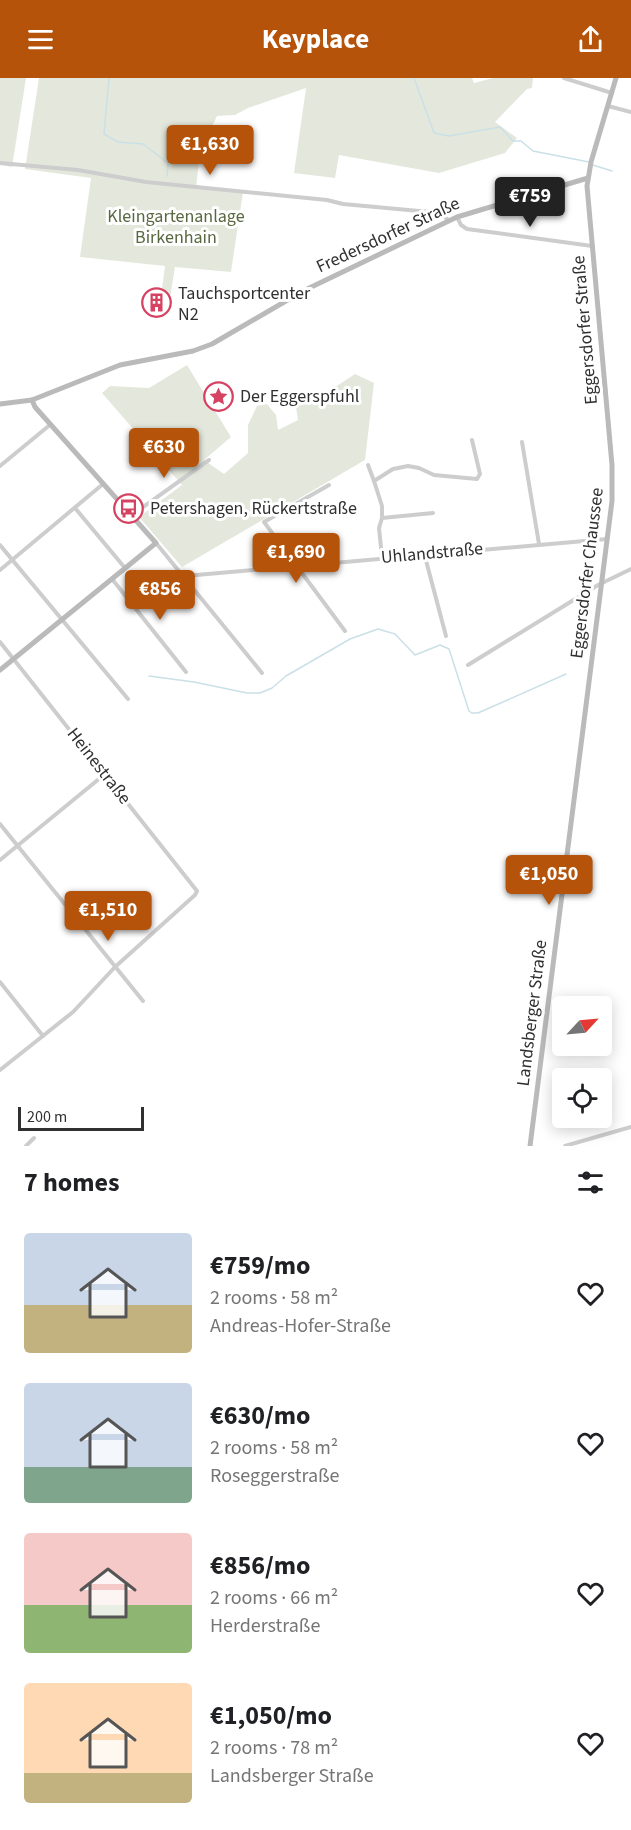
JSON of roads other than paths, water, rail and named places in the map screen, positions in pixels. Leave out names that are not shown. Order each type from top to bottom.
[{"type":"main road","points":[[588,178],[616,78]]},
{"type":"main road","name":"Fredersdorfer Straße","points":[[0,404],[33,399],[113,367],[193,351],[212,344],[309,288],[457,217],[588,178]]},
{"type":"main road","name":"Eggersdorfer Straße","points":[[588,178],[613,480]]},
{"type":"main road","points":[[0,670],[156,543],[35,407],[33,399]]},
{"type":"main road","name":"Eggersdorfer Chaussee","points":[[591,669],[613,480]]},
{"type":"main road","name":"Landsberger Straße","points":[[530,1146],[591,669]]},
{"type":"street","points":[[564,78],[612,93]]},
{"type":"street","points":[[608,106],[631,112]]},
{"type":"street","points":[[0,164],[78,170],[146,182],[208,186],[327,200],[343,204],[441,213],[449,221]]},
{"type":"street","points":[[457,217],[461,225],[467,229],[592,246]]},
{"type":"street","points":[[0,466],[51,424]]},
{"type":"street","points":[[374,481],[393,469],[408,466],[434,475],[477,479],[480,474],[472,440]]},
{"type":"street","points":[[522,441],[539,544]]},
{"type":"street","points":[[132,515],[209,460]]},
{"type":"street","points":[[368,465],[382,506],[379,528],[382,557]]},
{"type":"street","points":[[0,570],[104,484]]},
{"type":"street","points":[[329,484],[264,524],[345,631]]},
{"type":"street","points":[[75,508],[125,568]]},
{"type":"street","points":[[382,518],[433,513]]},
{"type":"street","name":"Uhlandstraße","points":[[186,576],[298,567],[424,553],[607,539]]},
{"type":"street","points":[[156,543],[186,576],[262,673]]},
{"type":"street","points":[[0,545],[128,699]]},
{"type":"street","points":[[424,553],[446,636]]},
{"type":"street","points":[[468,665],[631,568]]},
{"type":"street","points":[[112,579],[186,672]]},
{"type":"street","name":"Heinestraße","points":[[0,642],[196,891],[195,895],[115,967]]},
{"type":"street","points":[[0,860],[105,774]]},
{"type":"street","points":[[0,824],[143,1001]]},
{"type":"street","points":[[0,1070],[76,1009],[115,967]]},
{"type":"street","points":[[0,982],[43,1036]]},
{"type":"street","points":[[565,1146],[631,1127]]},
{"type":"street","points":[[26,1146],[34,1138]]},
{"type":"waterway","points":[[109,78],[104,134],[118,142],[143,144],[168,163],[167,176]]},
{"type":"waterway","points":[[414,78],[434,133],[449,136],[500,127],[513,141],[521,141],[533,151],[589,162]]},
{"type":"waterway","points":[[593,165],[612,171]]},
{"type":"waterway","points":[[149,676],[247,693],[260,693],[272,688],[286,676],[350,639],[378,629],[395,634],[415,655],[440,645],[449,649],[469,711],[472,713],[478,713],[566,674]]},
{"type":"place","name":"Tauchsportcenter N2","points":[[157,303]]},
{"type":"place","name":"Der Eggerspfuhl","points":[[219,396]]},
{"type":"place","name":"Petershagen, Rückertstraße","points":[[129,508]]},
{"type":"park label","name":"Kleingartenanlage Birkenhain","points":[[176,226]]}]
